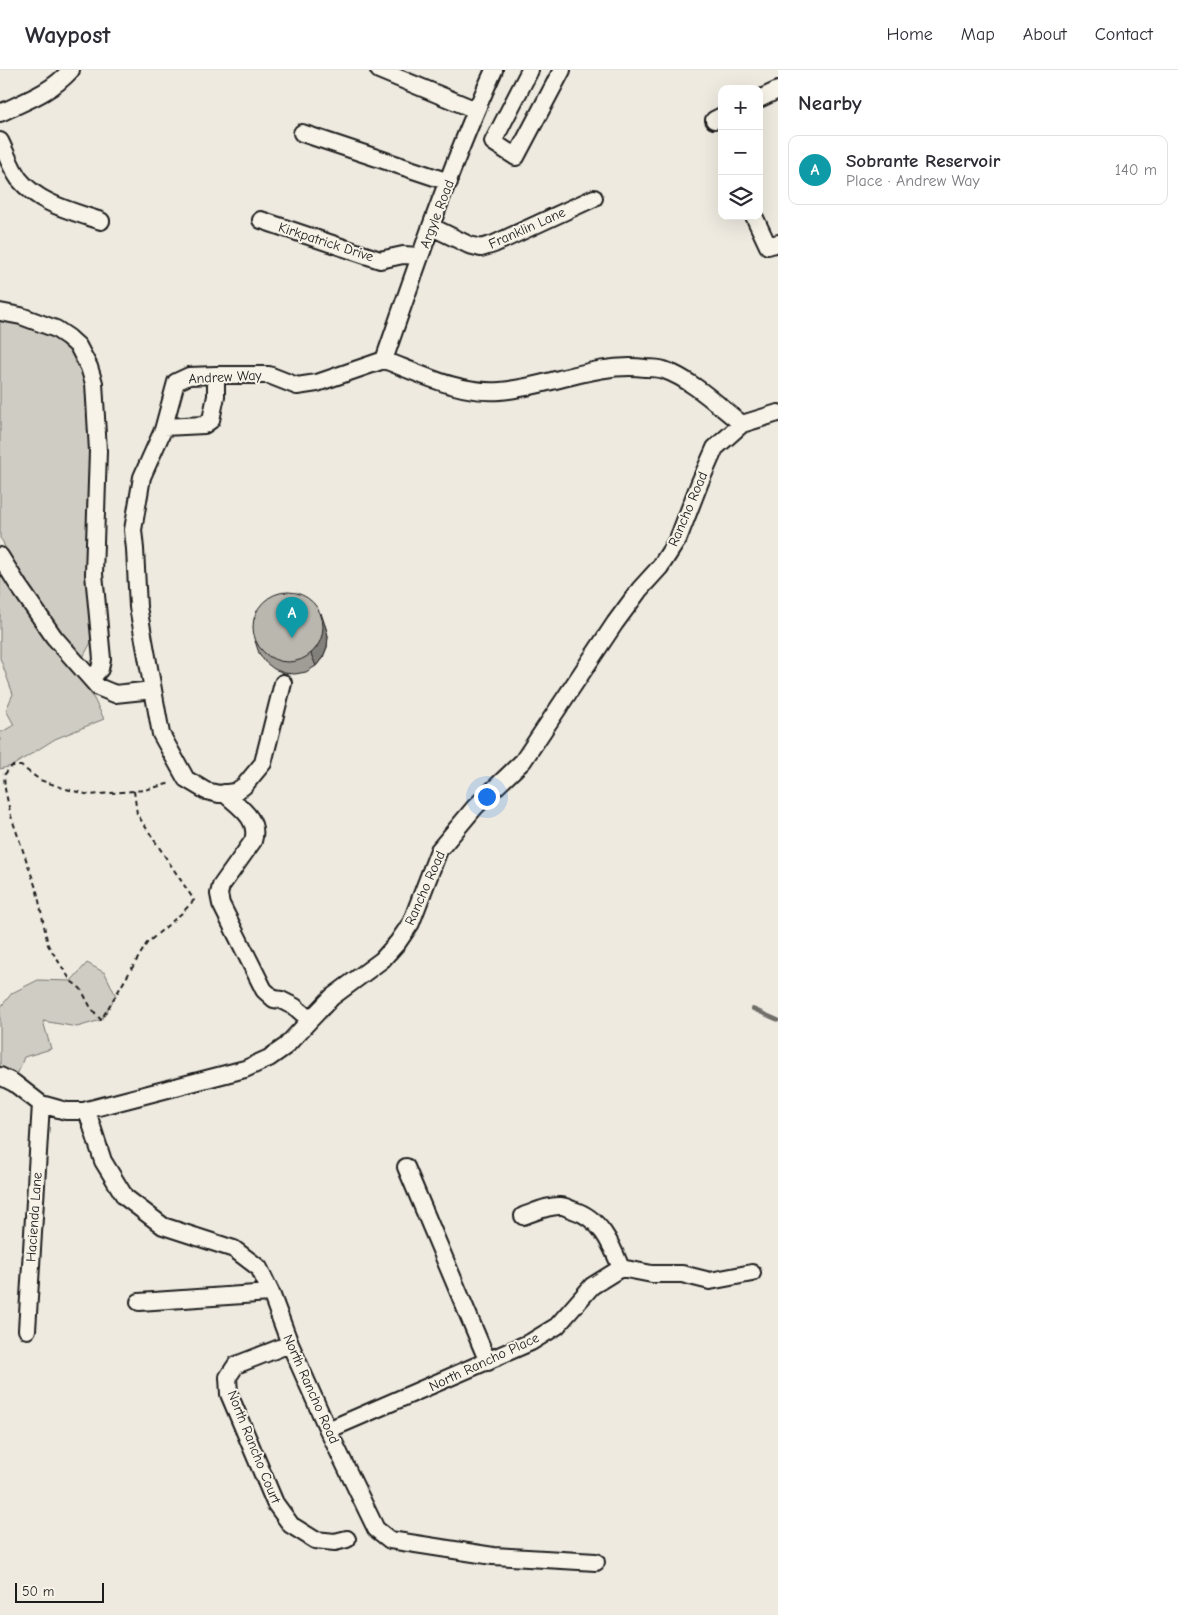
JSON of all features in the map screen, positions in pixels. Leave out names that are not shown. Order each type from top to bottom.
[{"type":"street","points":[[0,113],[49,91],[71,70]]},
{"type":"street","points":[[379,70],[476,110]]},
{"type":"street","name":"Argyle Road","points":[[384,360],[420,256],[476,110],[494,70]]},
{"type":"street","points":[[493,142],[530,70]]},
{"type":"street","points":[[467,134],[493,142],[516,157],[562,70]]},
{"type":"street","points":[[763,97],[778,90]]},
{"type":"street","points":[[302,133],[449,182]]},
{"type":"street","points":[[0,141],[18,178],[32,193],[51,204],[101,221]]},
{"type":"street","name":"Franklin Lane","points":[[432,227],[469,245],[481,248],[494,244],[594,198]]},
{"type":"street","name":"Kirkpatrick Drive","points":[[261,220],[380,260],[402,255],[420,256]]},
{"type":"street","points":[[756,220],[768,246],[778,243]]},
{"type":"street","points":[[0,312],[21,316],[47,325],[68,337],[78,346],[89,367],[94,383],[98,450],[94,574],[102,659],[100,669],[91,679]]},
{"type":"street","points":[[384,360],[445,384],[470,390],[490,391],[536,385],[598,369],[633,366],[663,370],[692,386],[742,424]]},
{"type":"street","name":"Andrew Way","points":[[186,779],[161,734],[138,607],[133,530],[142,477],[164,426],[176,382],[189,376],[269,375],[297,386],[317,383],[384,360]]},
{"type":"street","points":[[164,426],[204,425],[211,420],[216,396],[216,375]]},
{"type":"street","name":"Rancho Road","points":[[41,1104],[66,1111],[87,1111],[245,1069],[268,1058],[286,1046],[332,997],[382,960],[411,923],[439,850],[475,807],[523,761],[616,623],[640,589],[660,567],[678,540],[715,448],[742,424],[778,413]]},
{"type":"street","points":[[0,556],[54,637],[98,687],[115,694],[153,690]]},
{"type":"street","points":[[186,779],[206,791],[219,794],[235,792],[244,786],[263,763],[283,683]]},
{"type":"street","points":[[224,793],[252,820],[256,833],[253,841],[221,886],[219,894],[221,904],[264,990],[274,999],[281,1000],[295,1007],[310,1020]]},
{"type":"street","points":[[0,1076],[14,1083],[41,1104]]},
{"type":"street","name":"Hacienda Lane","points":[[27,1330],[41,1104]]},
{"type":"street","name":"North Rancho Road","points":[[87,1111],[103,1161],[125,1197],[163,1226],[234,1249],[259,1268],[328,1430],[376,1528],[390,1540],[493,1556],[596,1562]]},
{"type":"street","points":[[406,1167],[488,1362]]},
{"type":"street","points":[[523,1216],[561,1206],[581,1212],[600,1226],[613,1247],[621,1268],[652,1274],[682,1274],[710,1281],[752,1272]]},
{"type":"street","name":"North Rancho Place","points":[[328,1430],[531,1342],[558,1326],[592,1286],[621,1268]]},
{"type":"street","points":[[139,1302],[271,1293]]},
{"type":"street","name":"North Rancho Court","points":[[290,1344],[236,1365],[228,1376],[229,1394],[275,1503],[291,1525],[314,1540],[335,1542],[347,1539]]},
{"type":"path","points":[[134,791],[137,814],[194,900],[147,943],[101,1020],[91,1008],[81,989],[71,981],[48,945],[37,891],[11,816],[5,790],[4,775],[12,766],[21,766],[40,780],[66,790],[90,795],[134,791],[186,779]]},
{"type":"shaded area","points":[[0,319],[30,326],[50,334],[67,345],[79,362],[90,389],[95,635],[82,659],[51,624],[12,568],[0,538]]},
{"type":"shaded area","points":[[0,566],[87,685],[104,719],[55,739],[12,766],[0,769],[0,733],[14,725],[6,710],[13,694],[0,658]]},
{"type":"shaded area","points":[[87,963],[105,973],[116,996],[101,1020],[77,1027],[43,1021],[51,1049],[24,1057],[14,1083],[0,1076],[0,1008],[12,993],[38,980],[71,981]]},
{"type":"building","points":[[295,592],[308,598],[317,607],[321,613],[323,627],[321,641],[313,652],[302,660],[281,662],[274,660],[263,652],[255,641],[253,620],[255,613],[263,602],[274,594]]},
{"type":"waterway","points":[[753,1009],[778,1020]]},
{"type":"place","name":"Sobrante Reservoir","points":[[292,638]]}]
